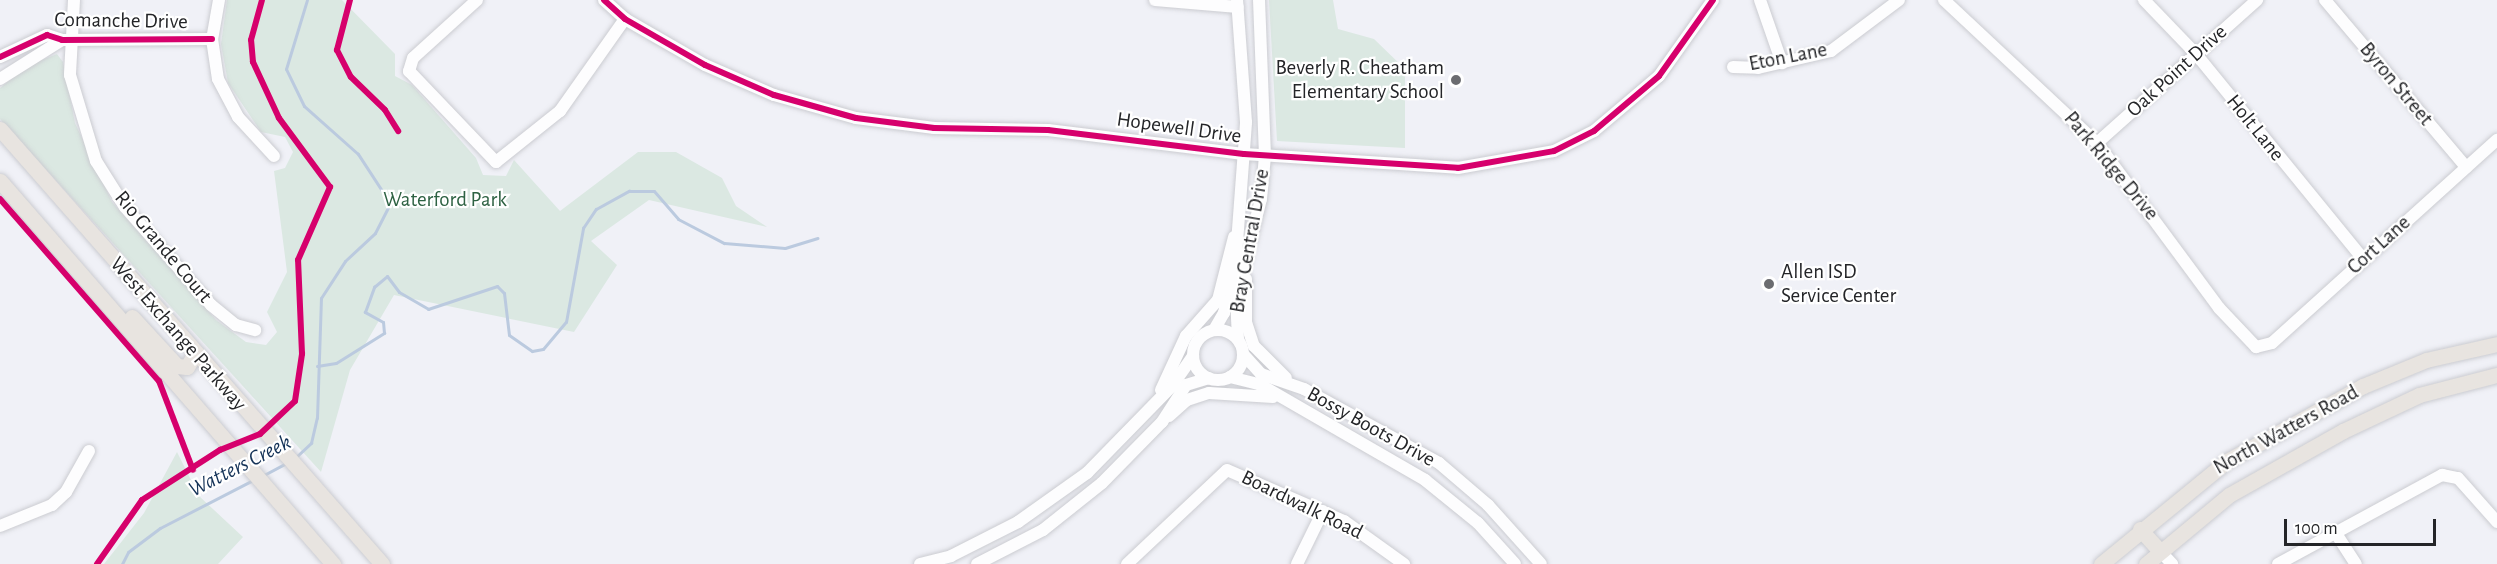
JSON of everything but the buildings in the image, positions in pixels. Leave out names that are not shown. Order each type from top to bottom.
[{"type":"main road","name":"West Exchange Parkway","points":[[0,129],[382,564]]},
{"type":"main road","name":"West Exchange Parkway","points":[[0,181],[333,564]]},
{"type":"main road","points":[[70,262],[97,277],[177,366],[187,367],[195,353]]},
{"type":"main road","name":"North Watters Road","points":[[2101,564],[2140,529],[2227,461],[2363,386],[2426,360],[2497,344]]},
{"type":"main road","name":"North Watters Road","points":[[2146,564],[2229,495],[2343,431],[2419,395],[2497,375]]},
{"type":"main road","points":[[2140,529],[2160,551]]},
{"type":"street","name":"Rio Grande Court","points":[[74,0],[65,40],[79,115],[112,189],[211,305],[236,325],[255,330]]},
{"type":"street","points":[[219,0],[212,39],[226,100],[274,156]]},
{"type":"street","points":[[477,0],[409,66],[484,156],[496,162],[560,111],[625,19]]},
{"type":"street","name":"Hopewell Drive","points":[[604,0],[625,19],[705,65],[774,95],[856,118],[934,129],[1059,131],[1264,156],[1458,168],[1554,151],[1633,103],[1659,76],[1713,0]]},
{"type":"street","points":[[1155,0],[1238,3]]},
{"type":"street","name":"Bray Central Drive","points":[[1238,339],[1236,297],[1251,242],[1264,156],[1258,0]]},
{"type":"street","points":[[1760,0],[1782,63]]},
{"type":"street","name":"Eton Lane","points":[[1733,67],[1782,63],[1831,51],[1899,0]]},
{"type":"street","name":"Park Ridge Drive","points":[[1944,0],[2097,143],[2219,308],[2259,347]]},
{"type":"street","name":"Holt Lane","points":[[2144,0],[2196,54],[2363,259]]},
{"type":"street","name":"Oak Point Drive","points":[[2097,143],[2256,0]]},
{"type":"street","name":"Byron Street","points":[[2325,0],[2466,167]]},
{"type":"street","name":"Bray Central Drive","points":[[1214,330],[1226,308],[1244,154],[1238,3]]},
{"type":"street","name":"Comanche Drive","points":[[0,57],[37,37],[65,40],[212,39]]},
{"type":"street","name":"Comanche Drive","points":[[0,79],[65,40]]},
{"type":"street","name":"Cort Lane","points":[[2259,347],[2272,343],[2497,140]]},
{"type":"street","points":[[1153,405],[1186,336],[1218,300],[1235,234]]},
{"type":"street","points":[[1251,242],[1246,285],[1251,340],[1265,363],[1304,389]]},
{"type":"street","points":[[920,564],[951,556],[1038,510],[1107,456],[1193,356],[1197,341],[1214,330],[1238,339],[1243,354],[1230,377],[1209,378],[1186,385],[1162,422]]},
{"type":"street","name":"Bossy Boots Drive","points":[[1243,354],[1261,374],[1304,389],[1439,464],[1488,505],[1541,564]]},
{"type":"street","points":[[1193,356],[1209,378]]},
{"type":"street","name":"Bossy Boots Drive","points":[[1230,377],[1260,384],[1440,490],[1515,564]]},
{"type":"street","points":[[978,564],[1043,530],[1102,483],[1187,400],[1219,392],[1262,394],[1295,406]]},
{"type":"street","points":[[0,526],[52,506],[66,492],[89,451]]},
{"type":"street","name":"Boardwalk Road","points":[[1127,564],[1227,470],[1323,511],[1404,564]]},
{"type":"street","points":[[2278,564],[2335,532],[2451,475],[2497,522]]},
{"type":"street","points":[[1297,564],[1323,511]]},
{"type":"street","points":[[2335,532],[2356,564]]},
{"type":"street","points":[[2160,551],[2172,564]]},
{"type":"green space","name":"Waterford Park","points":[[227,0],[342,0],[395,54],[395,76],[412,85],[476,158],[483,175],[506,176],[514,160],[560,211],[638,152],[676,152],[722,178],[736,206],[767,227],[649,200],[591,241],[617,265],[574,332],[394,295],[350,370],[321,472],[0,119],[0,88],[29,65],[57,54],[63,62],[75,123],[112,202],[216,320],[246,342],[266,345],[277,332],[267,312],[287,272],[274,171],[285,168],[293,152],[285,137],[261,132],[228,83],[221,44]]},
{"type":"green space","points":[[1269,0],[1333,0],[1338,29],[1374,39],[1405,69],[1405,148],[1277,141]]},
{"type":"green space","points":[[177,452],[199,496],[243,537],[218,564],[104,564],[144,513]]},
{"type":"waterway","name":"Watters Creek","points":[[296,457],[311,443],[317,418],[321,298],[345,261],[375,233],[390,203],[358,154],[304,106],[286,69],[307,0]]},
{"type":"waterway","points":[[317,366],[336,363],[384,333],[383,322],[365,312],[374,287],[387,276],[399,292],[428,309],[497,286],[504,293],[509,335],[532,351],[543,349],[566,322],[583,228],[596,209],[629,191],[654,191],[678,219],[724,243],[785,248],[818,238]]},
{"type":"waterway","name":"Watters Creek","points":[[262,476],[288,462]]},
{"type":"waterway","name":"Watters Creek","points":[[122,564],[128,552],[160,528],[253,480]]},
{"type":"cycle path","points":[[97,564],[142,500],[220,450],[260,434],[295,401],[302,354],[298,260],[330,187],[279,118],[253,62],[251,40],[262,0]]},
{"type":"cycle path","points":[[350,0],[337,50],[351,77],[385,110],[398,131]]},
{"type":"cycle path","points":[[604,0],[625,19],[705,65],[774,95],[856,118],[934,128],[1048,130],[1244,154],[1458,168],[1554,151],[1594,131],[1659,76],[1713,0]]},
{"type":"cycle path","points":[[0,57],[47,35],[62,40],[212,39]]},
{"type":"cycle path","points":[[0,199],[159,381],[193,470]]},
{"type":"place","name":"Beverly R. Cheatham Elementary School","points":[[1456,80]]},
{"type":"place","name":"Allen ISD Service Center","points":[[1769,284]]}]
